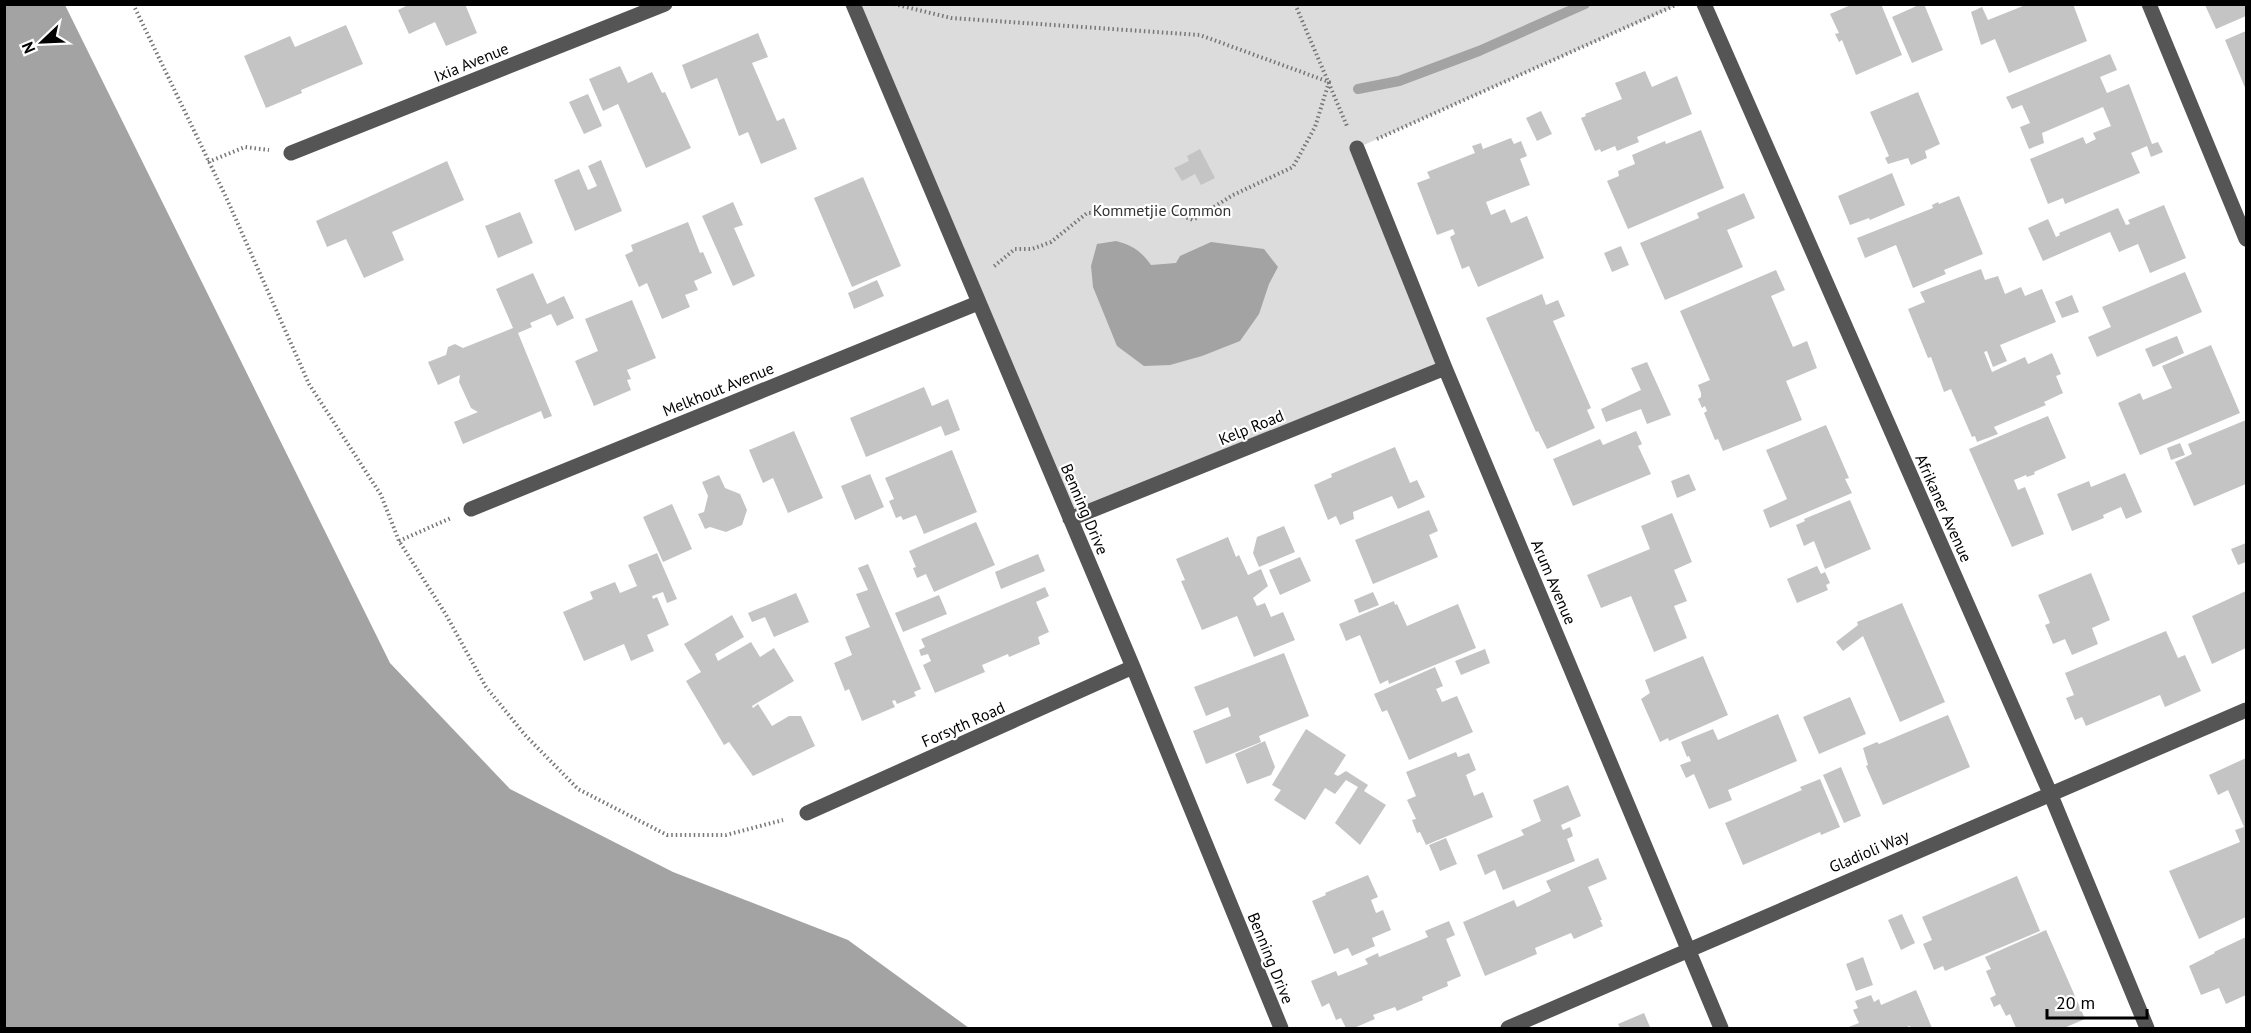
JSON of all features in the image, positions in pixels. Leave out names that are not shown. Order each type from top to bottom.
[{"type":"street","name":"Ixia Avenue","points":[[291,153],[665,4]]},
{"type":"street","name":"Benning Drive","points":[[853,4],[1133,667],[1281,1029]]},
{"type":"street","name":"Afrikaner Avenue","points":[[1704,4],[2050,793],[2148,1029]]},
{"type":"street","points":[[2149,4],[2247,239]]},
{"type":"street","name":"Arum Avenue","points":[[1357,148],[1445,368],[1721,1029]]},
{"type":"street","name":"Melkhout Avenue","points":[[471,509],[978,303]]},
{"type":"street","name":"Kelp Road","points":[[1070,519],[1445,368]]},
{"type":"street","name":"Forsyth Road","points":[[807,813],[1133,667]]},
{"type":"street","name":"Gladioli Way","points":[[1508,1029],[2050,793],[2247,710]]},
{"type":"path","points":[[133,4],[309,384],[381,495],[399,541],[445,613],[486,687],[525,735],[578,789],[667,835],[726,835],[807,813]]},
{"type":"path","points":[[894,4],[951,18],[1200,35],[1329,82]]},
{"type":"path","points":[[1295,4],[1357,148],[1678,4]]},
{"type":"path","points":[[970,283],[1016,249],[1032,249],[1051,242],[1087,213],[1166,210],[1192,220],[1233,195],[1293,167],[1315,127],[1329,82]]},
{"type":"path","points":[[208,162],[245,147],[291,153]]},
{"type":"path","points":[[399,541],[471,509]]},
{"type":"green space","name":"Kommetjie Common","points":[[853,5],[1678,5],[1357,148],[1445,368],[1070,519]]},
{"type":"shaded area","points":[[5,4],[65,5],[390,663],[510,789],[673,872],[848,940],[969,1028],[5,1028]]},
{"type":"shaded area","points":[[1116,241],[1136,249],[1151,265],[1176,263],[1180,256],[1211,242],[1264,249],[1278,267],[1269,284],[1259,314],[1240,341],[1202,356],[1170,365],[1144,366],[1117,346],[1093,287],[1091,266],[1097,244]]},
{"type":"building","points":[[410,4],[465,4],[477,33],[446,46],[435,22],[409,34],[398,10]]},
{"type":"building","points":[[1853,4],[1881,4],[1902,55],[1856,75],[1842,40],[1839,42],[1835,34],[1839,33],[1830,14]]},
{"type":"building","points":[[1924,4],[1943,50],[1912,63],[1892,17]]},
{"type":"building","points":[[2028,4],[2073,4],[2087,41],[2009,73],[1995,39],[1981,45],[1971,12],[1982,7],[1988,20]]},
{"type":"building","points":[[2205,5],[2246,5],[2246,16],[2216,29]]},
{"type":"building","points":[[346,25],[363,64],[301,90],[302,93],[266,108],[244,56],[290,36],[295,47]]},
{"type":"building","points":[[2246,31],[2246,90],[2225,40]]},
{"type":"building","points":[[758,33],[768,57],[752,63],[777,121],[784,118],[797,149],[761,164],[748,132],[739,136],[717,78],[691,89],[682,65]]},
{"type":"building","points":[[2110,54],[2117,70],[2100,77],[2107,93],[2129,84],[2152,144],[2158,142],[2163,152],[2151,157],[2147,146],[2131,153],[2140,173],[2065,204],[2063,198],[2048,204],[2030,159],[2083,137],[2086,144],[2096,139],[2093,133],[2111,126],[2103,107],[2042,133],[2044,143],[2029,149],[2020,127],[2030,123],[2022,105],[2012,109],[2006,97]]},
{"type":"building","points":[[620,66],[628,83],[652,72],[662,93],[665,92],[691,148],[646,168],[618,104],[603,111],[589,79]]},
{"type":"building","points":[[1645,71],[1652,87],[1677,76],[1692,114],[1637,137],[1639,142],[1617,151],[1615,146],[1601,152],[1600,149],[1595,151],[1581,118],[1586,116],[1585,114],[1622,99],[1615,83]]},
{"type":"building","points":[[1918,92],[1940,144],[1925,151],[1927,158],[1911,165],[1908,158],[1888,164],[1885,158],[1889,156],[1870,112]]},
{"type":"building","points":[[588,94],[602,126],[584,134],[569,102]]},
{"type":"building","points":[[1541,111],[1552,134],[1537,141],[1526,118]]},
{"type":"building","points":[[1701,130],[1724,188],[1628,229],[1607,181],[1619,176],[1618,171],[1635,164],[1632,155],[1665,141],[1666,144]]},
{"type":"building","points":[[1511,138],[1514,144],[1521,141],[1527,156],[1520,159],[1530,185],[1486,202],[1491,215],[1505,209],[1511,223],[1527,216],[1544,258],[1478,287],[1469,266],[1462,269],[1450,237],[1455,234],[1453,229],[1437,235],[1417,183],[1430,178],[1427,172],[1475,153],[1472,146],[1481,143],[1483,149]]},
{"type":"building","points":[[1200,149],[1215,178],[1201,185],[1195,174],[1182,181],[1174,168],[1189,161],[1187,156]]},
{"type":"building","points":[[601,160],[622,211],[575,231],[554,180],[579,169],[588,190],[597,186],[588,166]]},
{"type":"building","points":[[447,161],[464,200],[392,232],[404,260],[364,278],[346,239],[327,247],[316,221]]},
{"type":"building","points":[[1892,173],[1905,205],[1870,220],[1869,218],[1850,225],[1838,196]]},
{"type":"building","points":[[863,177],[901,266],[852,287],[814,198]]},
{"type":"building","points":[[1744,193],[1755,218],[1727,230],[1743,267],[1665,300],[1640,243],[1699,218],[1697,213]]},
{"type":"building","points":[[1959,196],[1983,254],[1944,270],[1946,274],[1913,288],[1896,245],[1865,258],[1857,238],[1933,208],[1932,205],[1938,202],[1939,204]]},
{"type":"building","points":[[733,202],[743,225],[734,228],[755,276],[733,286],[702,216]]},
{"type":"building","points":[[2164,205],[2186,258],[2150,273],[2138,244],[2119,252],[2110,232],[2043,261],[2028,228],[2048,219],[2056,237],[2060,235],[2059,233],[2118,208],[2126,225],[2130,224],[2128,220]]},
{"type":"building","points":[[520,212],[533,243],[498,258],[485,226]]},
{"type":"building","points":[[688,222],[700,253],[703,252],[712,273],[694,281],[698,290],[685,295],[690,307],[662,319],[647,283],[639,287],[625,255],[633,251],[631,245]]},
{"type":"building","points":[[1621,246],[1629,265],[1612,272],[1604,253]]},
{"type":"building","points":[[1981,269],[1985,280],[1998,276],[2005,294],[2021,287],[2025,296],[2042,289],[2056,322],[2000,345],[2007,361],[1993,367],[1987,351],[1984,352],[1992,372],[2025,357],[2028,364],[2052,353],[2061,374],[2056,376],[2063,393],[2044,402],[2046,405],[1994,427],[1998,434],[1977,442],[1975,436],[1972,437],[1951,389],[1944,392],[1931,357],[1928,358],[1908,309],[1925,302],[1920,292]]},
{"type":"building","points":[[1776,270],[1785,290],[1771,296],[1793,347],[1807,341],[1817,368],[1786,381],[1802,420],[1723,451],[1718,439],[1715,440],[1704,413],[1707,411],[1705,406],[1702,408],[1698,399],[1701,393],[1698,385],[1710,380],[1680,311]]},
{"type":"building","points":[[2185,272],[2202,312],[2097,357],[2088,337],[2111,327],[2102,307]]},
{"type":"building","points":[[533,273],[547,304],[564,296],[574,318],[557,326],[551,314],[530,323],[532,327],[518,333],[552,416],[544,419],[541,411],[463,444],[454,422],[478,412],[471,408],[459,382],[460,375],[438,385],[428,362],[446,355],[448,347],[455,344],[463,348],[513,328],[496,289]]},
{"type":"building","points":[[877,280],[884,296],[854,309],[848,293]]},
{"type":"building","points":[[1542,294],[1546,305],[1558,300],[1565,316],[1553,321],[1591,408],[1587,410],[1595,428],[1547,449],[1538,431],[1536,432],[1486,318]]},
{"type":"building","points":[[2072,295],[2079,312],[2062,318],[2055,302]]},
{"type":"building","points":[[632,300],[656,358],[627,370],[631,379],[627,380],[631,390],[594,406],[575,361],[598,351],[585,319]]},
{"type":"building","points":[[2177,336],[2184,353],[2153,367],[2145,349]]},
{"type":"building","points":[[2211,345],[2240,413],[2140,455],[2118,403],[2140,393],[2143,400],[2172,388],[2162,366]]},
{"type":"building","points":[[1647,362],[1671,415],[1647,424],[1641,409],[1606,422],[1601,409],[1641,390],[1631,368]]},
{"type":"building","points":[[924,387],[932,406],[948,399],[960,430],[945,436],[941,426],[866,457],[850,418]]},
{"type":"building","points":[[2048,416],[2066,458],[2034,472],[2035,474],[2014,480],[2018,490],[2025,487],[2044,534],[2012,547],[1969,449]]},
{"type":"building","points":[[2246,420],[2246,484],[2194,506],[2175,462],[2192,454],[2188,444]]},
{"type":"building","points":[[1826,425],[1849,478],[1845,479],[1852,493],[1770,528],[1763,510],[1787,499],[1766,450]]},
{"type":"building","points":[[794,431],[823,498],[788,513],[773,478],[763,483],[749,450]]},
{"type":"building","points":[[1636,431],[1642,444],[1638,446],[1651,474],[1573,506],[1553,459],[1600,439],[1603,445]]},
{"type":"building","points":[[2180,443],[2185,455],[2171,460],[2167,448]]},
{"type":"building","points":[[1395,447],[1410,483],[1417,480],[1425,497],[1398,509],[1392,496],[1353,512],[1354,519],[1340,525],[1336,516],[1328,520],[1314,485],[1332,477],[1331,474]]},
{"type":"building","points":[[952,450],[977,512],[924,534],[916,515],[903,520],[901,516],[896,518],[889,501],[894,499],[885,478]]},
{"type":"building","points":[[2125,473],[2142,512],[2126,519],[2121,507],[2103,515],[2104,518],[2072,531],[2057,494],[2089,481],[2091,487]]},
{"type":"building","points":[[870,474],[884,507],[855,520],[841,486]]},
{"type":"building","points":[[1689,474],[1696,490],[1677,498],[1671,481]]},
{"type":"building","points":[[719,475],[725,488],[740,494],[747,510],[742,525],[726,532],[710,527],[705,529],[698,514],[704,512],[708,496],[702,482]]},
{"type":"building","points":[[1850,500],[1871,549],[1825,569],[1814,541],[1804,546],[1796,525],[1805,521],[1804,519]]},
{"type":"building","points":[[672,504],[692,549],[663,562],[643,517]]},
{"type":"building","points":[[1429,510],[1438,531],[1429,535],[1438,557],[1373,584],[1355,540]]},
{"type":"building","points":[[1672,513],[1692,562],[1674,570],[1687,601],[1674,606],[1687,638],[1654,652],[1631,596],[1601,608],[1587,575],[1650,549],[1641,526]]},
{"type":"building","points":[[976,522],[995,565],[934,592],[926,574],[917,578],[913,568],[916,567],[909,551]]},
{"type":"building","points":[[1284,526],[1295,552],[1259,567],[1253,553],[1257,537]]},
{"type":"building","points":[[1228,537],[1236,557],[1239,555],[1248,575],[1261,569],[1268,586],[1253,598],[1257,606],[1265,603],[1271,617],[1283,612],[1295,640],[1254,657],[1237,616],[1202,630],[1181,581],[1185,580],[1176,559]]},
{"type":"building","points":[[2246,543],[2246,562],[2238,565],[2231,549]]},
{"type":"building","points":[[657,553],[677,599],[667,603],[663,592],[652,596],[653,599],[657,597],[669,625],[647,635],[654,651],[631,661],[624,644],[584,661],[563,612],[593,599],[590,592],[615,582],[620,593],[637,586],[628,565]]},
{"type":"building","points":[[1038,554],[1045,571],[1001,589],[995,572]]},
{"type":"building","points":[[1300,557],[1311,581],[1280,595],[1269,570]]},
{"type":"building","points":[[868,564],[921,689],[914,692],[916,696],[897,704],[895,700],[892,701],[895,707],[862,721],[849,689],[845,691],[834,663],[852,655],[845,637],[870,627],[856,594],[868,590],[858,568]]},
{"type":"building","points":[[1817,566],[1821,574],[1825,572],[1830,583],[1826,585],[1828,590],[1797,603],[1787,579]]},
{"type":"building","points":[[2091,573],[2110,620],[2092,628],[2098,644],[2072,655],[2065,639],[2053,644],[2045,625],[2050,623],[2038,595]]},
{"type":"building","points":[[1045,587],[1049,596],[1036,602],[1049,632],[1038,637],[1040,644],[982,665],[985,672],[935,693],[923,665],[931,661],[928,654],[921,656],[919,650],[925,647],[921,639]]},
{"type":"building","points":[[2246,591],[2246,648],[2212,664],[2192,616]]},
{"type":"building","points":[[1373,592],[1379,605],[1359,613],[1354,600]]},
{"type":"building","points":[[796,593],[809,622],[774,637],[765,617],[752,622],[748,613]]},
{"type":"building","points":[[939,595],[947,614],[903,632],[895,613]]},
{"type":"building","points":[[1394,601],[1407,626],[1458,604],[1476,648],[1389,684],[1388,680],[1380,684],[1360,635],[1346,641],[1339,624]]},
{"type":"building","points":[[1902,603],[1945,702],[1900,722],[1863,636],[1843,651],[1836,642],[1858,625],[1857,622]]},
{"type":"building","points":[[732,615],[744,637],[715,654],[718,661],[751,642],[760,657],[774,648],[794,681],[752,706],[753,708],[758,704],[772,726],[789,716],[801,716],[815,746],[753,776],[729,742],[724,745],[686,681],[701,672],[684,644]]},
{"type":"building","points":[[2166,631],[2178,658],[2185,655],[2201,691],[2165,707],[2160,695],[2086,726],[2082,717],[2075,720],[2066,698],[2074,695],[2065,673]]},
{"type":"building","points":[[1485,649],[1490,663],[1461,675],[1455,661]]},
{"type":"building","points":[[1284,653],[1309,716],[1259,736],[1261,742],[1206,764],[1193,731],[1231,716],[1228,707],[1206,716],[1194,687]]},
{"type":"building","points":[[1703,656],[1728,715],[1669,741],[1668,738],[1660,742],[1641,699],[1650,693],[1645,680]]},
{"type":"building","points":[[1435,667],[1443,686],[1436,689],[1442,702],[1457,696],[1473,732],[1409,760],[1387,710],[1382,712],[1374,694]]},
{"type":"building","points":[[1850,697],[1866,734],[1819,754],[1803,717]]},
{"type":"building","points":[[1778,714],[1797,761],[1728,790],[1732,800],[1709,809],[1694,774],[1686,778],[1680,765],[1691,761],[1681,742],[1713,729],[1718,740]]},
{"type":"building","points":[[1948,715],[1970,767],[1883,805],[1866,766],[1868,765],[1863,748],[1877,742],[1879,744]]},
{"type":"building","points":[[1306,729],[1346,755],[1334,774],[1338,776],[1346,771],[1368,785],[1364,791],[1386,805],[1360,845],[1335,823],[1358,787],[1346,780],[1335,794],[1325,788],[1305,820],[1274,800],[1281,790],[1272,785]]},
{"type":"building","points":[[1265,741],[1275,767],[1271,775],[1247,784],[1235,754]]},
{"type":"building","points":[[1456,752],[1458,757],[1469,753],[1476,770],[1466,775],[1474,796],[1483,792],[1493,817],[1426,845],[1420,832],[1417,833],[1412,820],[1416,819],[1407,800],[1416,796],[1406,772]]},
{"type":"building","points":[[2246,758],[2246,917],[2199,939],[2169,871],[2240,842],[2235,830],[2244,827],[2228,790],[2218,795],[2209,775]]},
{"type":"building","points":[[1841,767],[1861,816],[1844,823],[1823,775]]},
{"type":"building","points":[[1820,779],[1840,827],[1821,835],[1820,832],[1743,865],[1725,823],[1802,790],[1800,787]]},
{"type":"building","points":[[1568,785],[1581,816],[1561,825],[1563,830],[1570,827],[1573,836],[1567,839],[1575,861],[1503,890],[1495,870],[1485,875],[1477,855],[1524,835],[1521,830],[1541,821],[1533,800]]},
{"type":"building","points":[[1446,838],[1457,864],[1440,871],[1429,845]]},
{"type":"building","points":[[1598,858],[1607,879],[1588,887],[1603,926],[1574,939],[1571,933],[1535,948],[1537,954],[1485,976],[1463,922],[1514,900],[1517,907],[1551,891],[1546,881]]},
{"type":"building","points":[[1368,875],[1378,897],[1371,900],[1376,913],[1383,910],[1391,930],[1372,938],[1375,946],[1352,956],[1348,948],[1334,954],[1312,901]]},
{"type":"building","points":[[2017,876],[2040,931],[1945,971],[1943,966],[1934,970],[1923,944],[1932,940],[1922,917]]},
{"type":"building","points":[[1902,914],[1915,943],[1901,950],[1888,920]]},
{"type":"building","points":[[1449,921],[1455,935],[1446,939],[1461,976],[1447,982],[1448,986],[1397,1011],[1395,1007],[1373,1015],[1375,1019],[1354,1028],[1346,1028],[1341,1018],[1336,1020],[1329,1003],[1322,1007],[1311,981],[1336,971],[1338,976],[1368,964],[1365,959],[1378,953],[1379,957],[1428,937],[1425,931]]},
{"type":"building","points":[[2046,930],[2085,1019],[2064,1028],[2016,1028],[2010,1014],[2006,1016],[2000,1004],[1994,1007],[1990,998],[1996,995],[1986,971],[1991,969],[1985,957]]},
{"type":"building","points":[[2246,937],[2246,995],[2226,1004],[2219,988],[2201,995],[2189,966]]},
{"type":"building","points":[[1863,957],[1873,985],[1856,991],[1846,964]]},
{"type":"building","points":[[1916,990],[1932,1028],[1911,1028],[1910,1026],[1904,1028],[1846,1028],[1859,1023],[1853,1010],[1858,1008],[1855,1001],[1871,995],[1874,1002],[1879,999],[1881,1005]]},
{"type":"building","points":[[1644,1013],[1650,1027],[1620,1028],[1618,1024]]},
{"type":"waterway","points":[[1358,89],[1399,81],[1479,51],[1585,4]]}]
